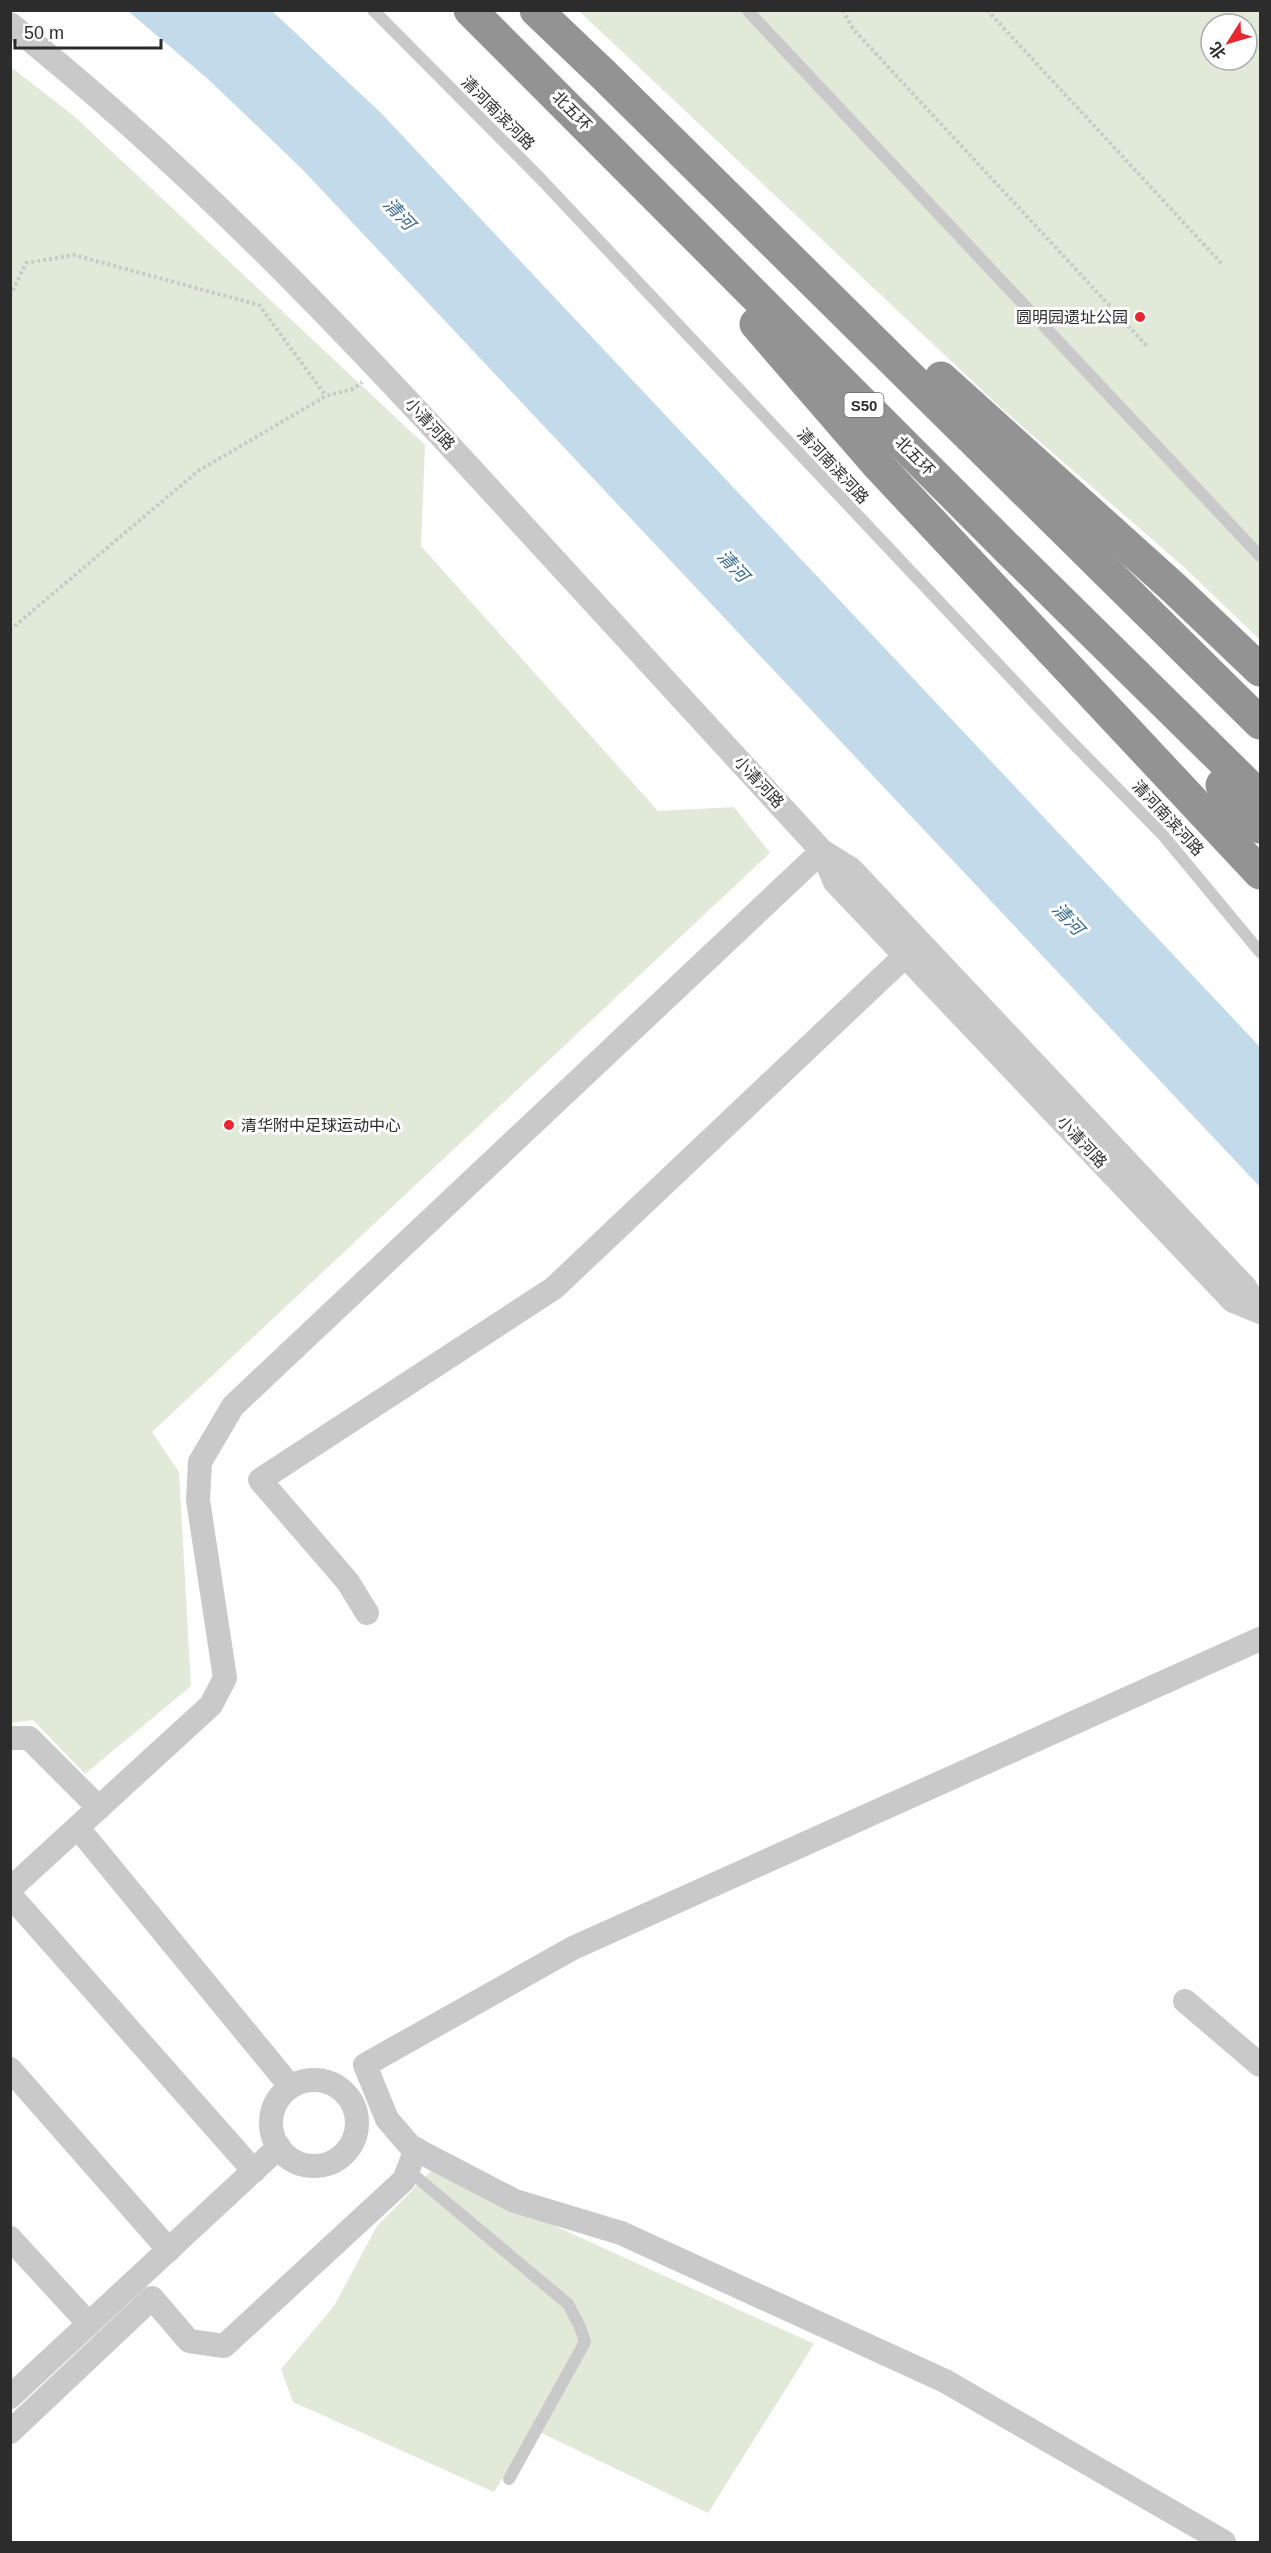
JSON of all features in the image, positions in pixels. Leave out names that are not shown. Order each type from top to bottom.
[{"type":"highway","name":"北五环","points":[[470,10],[1009,550],[1260,797]]},
{"type":"highway","points":[[536,10],[1260,723]]},
{"type":"highway","points":[[605,76],[1175,589],[1260,670]]},
{"type":"highway","points":[[573,111],[877,464],[1260,873]]},
{"type":"highway","points":[[1009,550],[1260,827]]},
{"type":"street","name":"小清河路","points":[[10,24],[62,66],[212,200],[379,368],[822,851],[851,869],[1245,1287],[1260,1311]]},
{"type":"street","name":"小清河路","points":[[822,851],[835,882],[1233,1302],[1260,1311]]},
{"type":"street","points":[[10,1889],[211,1705],[225,1678],[198,1500],[200,1462],[233,1406],[822,851]]},
{"type":"street","points":[[367,1613],[348,1582],[260,1480],[554,1288],[905,956]]},
{"type":"street","points":[[343,2090],[365,2065],[573,1948],[1260,1639]]},
{"type":"street","points":[[10,1738],[29,1738],[99,1808]]},
{"type":"street","points":[[78,1828],[290,2086]]},
{"type":"street","points":[[10,1895],[254,2171]]},
{"type":"street","points":[[1185,2001],[1260,2065]]},
{"type":"street","points":[[365,2065],[387,2119],[412,2160],[515,2200],[621,2233],[945,2381],[1224,2542]]},
{"type":"street","points":[[10,2069],[169,2250]]},
{"type":"street","points":[[316,2079],[330,2082],[343,2090],[352,2101],[357,2123],[352,2145],[342,2156],[329,2164],[314,2166],[301,2164],[288,2157],[279,2147],[273,2135],[271,2121],[277,2102],[290,2086],[316,2079]]},
{"type":"street","points":[[10,2397],[279,2147]]},
{"type":"street","points":[[10,2432],[152,2298],[189,2341],[224,2346],[404,2180],[412,2160]]},
{"type":"street","points":[[10,2238],[89,2324]]},
{"type":"lane","name":"清河南滨河路","points":[[373,10],[537,176],[1063,733],[1162,834],[1260,952]]},
{"type":"lane","points":[[747,10],[1260,556]]},
{"type":"lane","points":[[412,2160],[568,2304],[585,2342],[509,2479]]},
{"type":"path","points":[[843,10],[853,29],[1147,346]]},
{"type":"path","points":[[987,10],[1221,263]]},
{"type":"path","points":[[10,296],[26,263],[74,255],[259,305],[326,396]]},
{"type":"path","points":[[10,630],[198,471],[326,396],[353,389],[379,368]]},
{"type":"green space","name":"圆明园遗址公园","points":[[579,11],[1260,11],[1260,640],[1184,567],[1001,408]]},
{"type":"green space","points":[[11,67],[74,116],[425,445],[421,546],[658,811],[734,807],[770,853],[152,1432],[179,1472],[191,1686],[85,1774],[33,1720],[10,1723]]},
{"type":"green space","points":[[432,2170],[814,2344],[708,2513],[533,2429],[494,2492],[293,2402],[281,2369],[334,2306],[377,2226]]},
{"type":"water","name":"清河","points":[[128,11],[272,11],[381,113],[1260,1047],[1260,1187],[302,169],[208,79]]},
{"type":"place","name":"圆明园遗址公园","points":[[1140,317]]},
{"type":"place","name":"清华附中足球运动中心","points":[[229,1125]]}]
